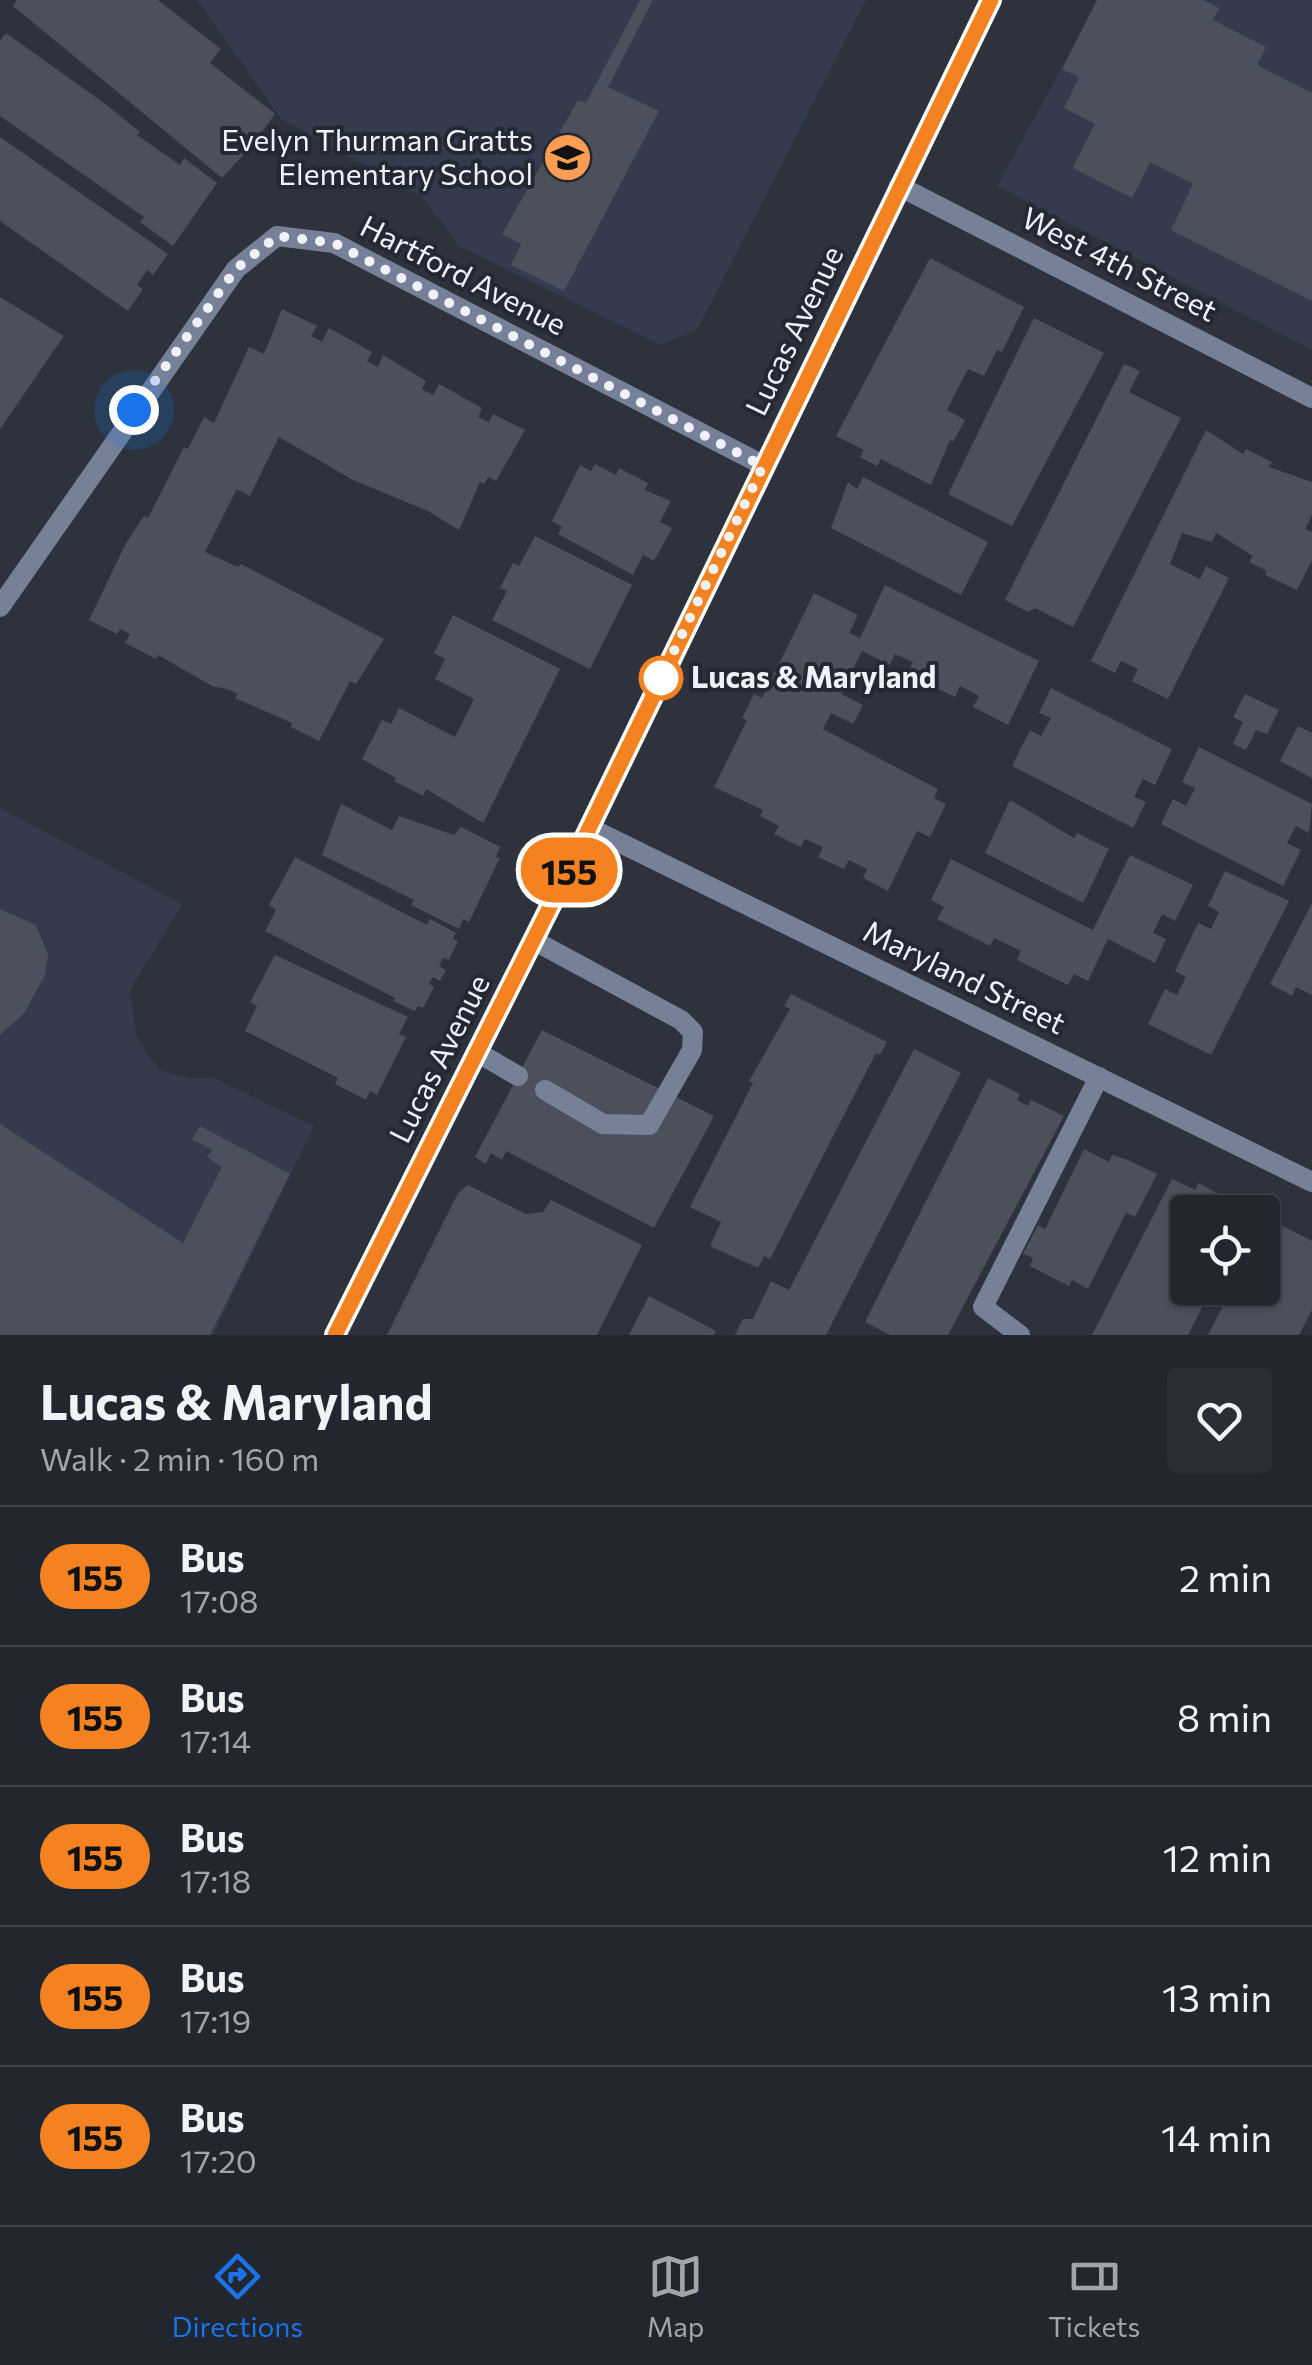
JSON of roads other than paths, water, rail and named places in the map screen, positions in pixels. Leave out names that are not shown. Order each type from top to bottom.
[{"type":"street","name":"Lucas Avenue","points":[[335,1335],[590,828],[991,0]]},
{"type":"street","name":"West 4th Street","points":[[899,186],[1312,398]]},
{"type":"street","name":"Hartford Avenue","points":[[0,607],[236,269],[277,236],[334,243],[763,466]]},
{"type":"street","name":"Maryland Street","points":[[590,828],[1312,1182]]},
{"type":"street","points":[[534,940],[681,1020],[693,1032],[692,1050],[649,1125],[603,1124],[545,1090]]},
{"type":"street","points":[[477,1052],[518,1076]]},
{"type":"street","points":[[1020,1335],[983,1307],[1099,1077]]},
{"type":"place","name":"Evelyn Thurman Gratts Elementary School","points":[[568,158]]},
{"type":"place","name":"Lucas & Maryland","points":[[661,678]]}]
